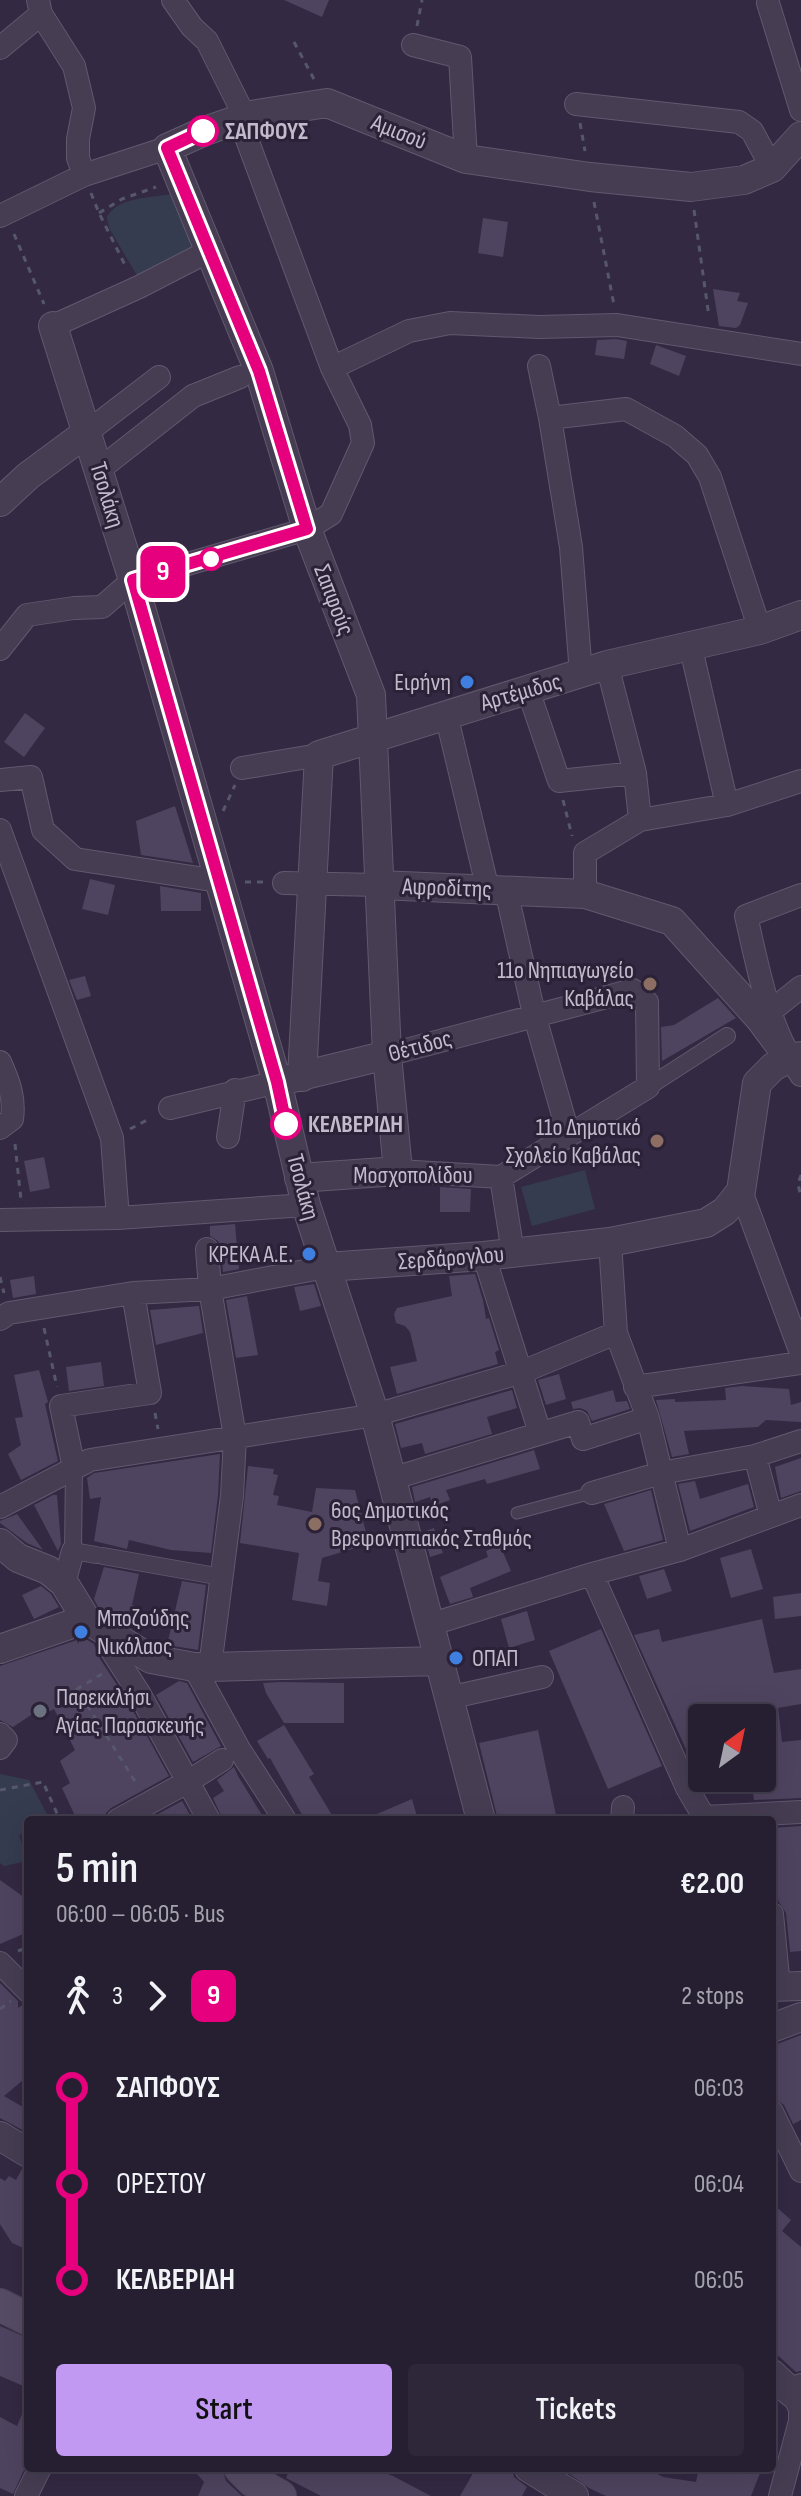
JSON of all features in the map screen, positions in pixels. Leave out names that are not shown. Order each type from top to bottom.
[{"type":"main road","points":[[0,2305],[24,2317]]},
{"type":"street","points":[[0,649],[27,615],[102,607],[133,580],[307,529],[331,514],[363,443],[360,425],[332,368],[245,126],[207,41],[192,27],[173,0]]},
{"type":"street","points":[[768,3],[801,110]]},
{"type":"street","points":[[0,48],[40,7],[74,66],[84,108],[78,139],[78,158],[84,175]]},
{"type":"street","points":[[413,45],[460,57],[466,159]]},
{"type":"street","points":[[2,209],[205,131],[245,126],[327,103]]},
{"type":"street","name":"Αμισού","points":[[327,103],[466,159],[590,177],[691,187],[744,180],[772,168],[801,136]]},
{"type":"street","points":[[576,104],[739,122],[752,131],[772,168]]},
{"type":"street","name":"Σαπφούς","points":[[167,148],[259,371],[307,529],[371,695],[387,1055],[398,1171]]},
{"type":"street","points":[[53,326],[209,251]]},
{"type":"street","points":[[332,368],[409,331],[450,323],[539,327],[617,325],[801,354]]},
{"type":"street","name":"Τσολάκη","points":[[53,326],[100,469],[218,881],[289,1079],[303,1191],[375,1415],[480,1816]]},
{"type":"street","points":[[539,366],[594,670],[635,773],[640,820]]},
{"type":"street","points":[[0,502],[28,476],[159,377]]},
{"type":"street","points":[[100,469],[193,396],[240,377]]},
{"type":"street","points":[[550,418],[626,409],[675,436],[697,455],[710,477],[760,630]]},
{"type":"street","name":"Αρτέμιδος","points":[[242,768],[319,755],[594,670],[690,644],[760,630],[801,615]]},
{"type":"street","points":[[690,644],[727,805]]},
{"type":"street","points":[[528,690],[559,781],[635,773]]},
{"type":"street","points":[[446,714],[569,1136]]},
{"type":"street","points":[[289,1079],[298,883],[319,755]]},
{"type":"street","points":[[0,780],[31,777],[43,830],[75,859],[218,881]]},
{"type":"street","points":[[585,894],[585,853],[640,820],[727,805],[801,781]]},
{"type":"street","points":[[0,830],[112,1138],[118,1218]]},
{"type":"street","name":"Αφροδίτης","points":[[298,883],[585,894],[672,921],[765,1016]]},
{"type":"street","points":[[801,895],[746,916],[765,1016],[797,1063],[773,1067],[757,1083],[741,1191],[801,1353]]},
{"type":"street","points":[[765,1016],[801,987]]},
{"type":"street","name":"Θέτιδος","points":[[170,1108],[633,990],[647,1002],[648,1087]]},
{"type":"street","name":"Μοσχοπολίδου","points":[[303,1191],[398,1171],[501,1177],[727,1036]]},
{"type":"street","points":[[0,1062],[14,1104],[6,1124]]},
{"type":"street","points":[[228,1137],[235,1090]]},
{"type":"street","points":[[501,1177],[513,1253]]},
{"type":"street","points":[[0,1220],[118,1218],[303,1191]]},
{"type":"street","name":"Σερδάρογλου","points":[[0,1319],[9,1313],[133,1293],[210,1289],[326,1267],[484,1256],[610,1242],[706,1223],[725,1211],[741,1191]]},
{"type":"street","points":[[610,1242],[616,1333],[648,1418],[680,1550]]},
{"type":"street","points":[[207,1249],[210,1289],[235,1437],[232,1496],[222,1577],[202,1667],[239,1749],[282,1816]]},
{"type":"street","points":[[484,1256],[540,1433]]},
{"type":"street","points":[[64,1583],[73,1551],[74,1468],[61,1406],[150,1393],[133,1293]]},
{"type":"street","points":[[0,1507],[90,1460],[375,1415],[522,1372],[616,1333]]},
{"type":"street","points":[[635,1387],[801,1363]]},
{"type":"street","points":[[391,1479],[578,1422],[583,1439],[648,1418]]},
{"type":"street","points":[[592,1493],[661,1473],[755,1456],[801,1441]]},
{"type":"street","points":[[755,1456],[771,1516]]},
{"type":"street","points":[[429,1625],[680,1550],[801,1505]]},
{"type":"street","points":[[0,1543],[18,1558],[48,1570],[64,1583],[86,1619],[151,1659],[202,1667],[439,1661]]},
{"type":"street","points":[[73,1551],[222,1577]]},
{"type":"street","points":[[592,1574],[687,1788],[703,1816]]},
{"type":"street","points":[[0,1649],[86,1619]]},
{"type":"street","points":[[109,1661],[139,1693],[207,1816]]},
{"type":"street","points":[[448,1698],[542,1677]]},
{"type":"street","points":[[0,1734],[6,1740],[0,1748]]},
{"type":"street","points":[[125,1816],[222,1760]]},
{"type":"street","points":[[723,1816],[801,1812]]},
{"type":"street","points":[[776,1938],[784,1987]]},
{"type":"street","points":[[0,1963],[24,1987]]},
{"type":"street","points":[[776,2026],[801,2017]]},
{"type":"street","points":[[776,2120],[801,2171]]},
{"type":"street","points":[[0,2136],[24,2151]]},
{"type":"street","points":[[780,2496],[800,2421],[800,2409],[788,2385]]},
{"type":"street","points":[[26,2496],[38,2472]]},
{"type":"street","points":[[536,2472],[574,2496]]},
{"type":"lane","points":[[517,1513],[592,1493]]},
{"type":"path","points":[[413,45],[422,0]]},
{"type":"path","points":[[294,42],[327,103]]},
{"type":"path","points":[[576,104],[617,325]]},
{"type":"path","points":[[130,274],[99,213],[122,199],[181,178]]},
{"type":"path","points":[[691,187],[712,341]]},
{"type":"path","points":[[2,209],[53,326]]},
{"type":"path","points":[[199,812],[223,811],[242,768]]},
{"type":"path","points":[[559,781],[575,845],[585,853]]},
{"type":"path","points":[[218,881],[298,883]]},
{"type":"path","points":[[112,1138],[170,1108]]},
{"type":"path","points":[[6,1124],[23,1220]]},
{"type":"path","points":[[801,1175],[798,1184],[801,1197]]},
{"type":"path","points":[[40,1310],[61,1406]]},
{"type":"path","points":[[150,1393],[163,1448]]},
{"type":"path","points":[[57,1700],[77,1689],[109,1661]]},
{"type":"path","points":[[77,1689],[149,1803]]},
{"type":"path","points":[[0,1790],[43,1782],[58,1816]]},
{"type":"path","points":[[0,2009],[8,2003]]},
{"type":"shaded area","points":[[171,194],[194,250],[138,277],[109,228],[107,217],[126,202]]},
{"type":"shaded area","points":[[585,1170],[595,1209],[532,1226],[521,1187]]},
{"type":"shaded area","points":[[0,1774],[29,1780],[48,1816],[24,1816],[24,1833],[19,1835],[24,1862],[4,1866],[0,1863]]},
{"type":"building","points":[[284,0],[329,0],[322,17]]},
{"type":"building","points":[[483,218],[508,222],[503,257],[478,253]]},
{"type":"building","points":[[713,289],[740,293],[737,301],[748,303],[736,328],[719,326]]},
{"type":"building","points":[[597,340],[627,341],[624,359],[595,355]]},
{"type":"building","points":[[656,345],[686,356],[679,376],[650,364]]},
{"type":"building","points":[[25,713],[45,728],[24,757],[4,742]]},
{"type":"building","points":[[175,806],[193,863],[141,855],[136,821]]},
{"type":"building","points":[[90,879],[115,885],[108,915],[82,909]]},
{"type":"building","points":[[160,886],[201,893],[201,911],[161,911]]},
{"type":"building","points":[[85,976],[91,996],[77,1000],[69,980]]},
{"type":"building","points":[[718,998],[736,1018],[662,1061],[661,1027],[674,1025]]},
{"type":"building","points":[[44,1157],[50,1188],[30,1192],[24,1161]]},
{"type":"building","points":[[440,1187],[471,1189],[470,1212],[440,1212]]},
{"type":"building","points":[[235,1224],[239,1269],[223,1272],[221,1247],[210,1236],[210,1226]]},
{"type":"building","points":[[475,1274],[486,1319],[489,1318],[499,1350],[495,1352],[498,1364],[397,1394],[390,1367],[417,1361],[410,1332],[396,1323],[394,1314],[397,1308],[452,1296],[449,1276]]},
{"type":"building","points":[[34,1276],[36,1294],[13,1298],[10,1280]]},
{"type":"building","points":[[314,1284],[321,1306],[300,1311],[294,1287]]},
{"type":"building","points":[[247,1296],[258,1355],[236,1358],[226,1300]]},
{"type":"building","points":[[199,1306],[203,1333],[156,1345],[150,1310]]},
{"type":"building","points":[[101,1362],[104,1386],[69,1391],[66,1367]]},
{"type":"building","points":[[39,1370],[58,1461],[21,1480],[8,1454],[21,1445],[15,1418],[23,1417],[14,1375]]},
{"type":"building","points":[[559,1374],[566,1399],[546,1405],[538,1380]]},
{"type":"building","points":[[725,1388],[789,1389],[791,1405],[801,1402],[801,1422],[766,1420],[758,1427],[684,1431],[689,1454],[672,1457],[656,1400],[726,1400]]},
{"type":"building","points":[[512,1390],[517,1408],[487,1417],[492,1434],[425,1454],[422,1443],[401,1448],[395,1424]]},
{"type":"building","points":[[613,1390],[616,1402],[627,1401],[630,1409],[592,1421],[587,1411],[573,1409],[571,1402]]},
{"type":"building","points":[[534,1450],[540,1469],[487,1484],[485,1479],[446,1490],[450,1500],[433,1506],[430,1497],[415,1502],[412,1487]]},
{"type":"building","points":[[220,1454],[211,1553],[171,1550],[129,1540],[127,1549],[94,1541],[101,1497],[90,1499],[87,1478],[94,1473]]},
{"type":"building","points":[[801,1458],[801,1491],[781,1498],[775,1467]]},
{"type":"building","points":[[248,1466],[274,1469],[273,1474],[278,1475],[273,1495],[279,1496],[277,1505],[312,1512],[316,1488],[355,1490],[369,1544],[322,1558],[318,1581],[330,1583],[327,1606],[292,1600],[299,1553],[240,1543]]},
{"type":"building","points":[[695,1481],[700,1499],[748,1484],[754,1507],[690,1531],[678,1484]]},
{"type":"building","points":[[651,1490],[663,1540],[624,1551],[604,1504]]},
{"type":"building","points":[[57,1495],[61,1544],[58,1551],[34,1505]]},
{"type":"building","points":[[17,1514],[43,1550],[27,1543],[0,1523]]},
{"type":"building","points":[[434,1528],[443,1553],[430,1557],[423,1532]]},
{"type":"building","points":[[500,1545],[511,1571],[470,1588],[473,1597],[450,1604],[440,1577],[488,1557],[486,1551]]},
{"type":"building","points":[[751,1549],[763,1589],[731,1598],[720,1558]]},
{"type":"building","points":[[104,1567],[139,1574],[129,1625],[98,1607],[94,1599]]},
{"type":"building","points":[[664,1569],[672,1591],[647,1599],[639,1576]]},
{"type":"building","points":[[182,1581],[206,1585],[198,1650],[167,1645]]},
{"type":"building","points":[[41,1586],[59,1607],[34,1619],[22,1595]]},
{"type":"building","points":[[801,1593],[801,1616],[775,1619],[773,1597]]},
{"type":"building","points":[[527,1611],[535,1640],[509,1648],[501,1619]]},
{"type":"building","points":[[762,1619],[774,1673],[801,1669],[801,1704],[778,1708],[782,1742],[801,1740],[801,1798],[754,1800],[753,1792],[776,1792],[776,1704],[688,1704],[688,1754],[634,1635],[659,1629],[662,1642]]},
{"type":"building","points":[[601,1629],[662,1766],[608,1789],[549,1651]]},
{"type":"building","points":[[80,1639],[94,1644],[169,1776],[111,1808],[105,1816],[75,1816],[62,1788],[70,1783],[60,1761],[75,1750],[54,1709],[37,1718],[34,1713],[13,1727],[0,1720],[0,1666],[77,1640],[78,1644]]},
{"type":"building","points":[[179,1681],[187,1683],[221,1746],[193,1762],[156,1695]]},
{"type":"building","points":[[263,1683],[344,1683],[344,1723],[284,1723]]},
{"type":"building","points":[[284,1725],[314,1774],[309,1777],[333,1816],[303,1816],[257,1741]]},
{"type":"building","points":[[538,1730],[556,1816],[497,1816],[479,1743]]},
{"type":"building","points":[[234,1767],[263,1816],[221,1816],[213,1798],[224,1791],[217,1780]]},
{"type":"building","points":[[412,1799],[417,1816],[372,1816]]},
{"type":"building","points":[[182,1801],[191,1816],[154,1816]]},
{"type":"building","points":[[801,1826],[801,1951],[790,1952],[786,1913],[776,1892],[776,1828]]},
{"type":"building","points":[[0,1880],[24,1897],[24,1934],[0,1944]]},
{"type":"building","points":[[0,1983],[18,2001],[18,2008],[24,2004],[24,2079],[4,2096],[24,2108],[24,2131],[0,2118]]},
{"type":"building","points":[[801,2035],[801,2120],[793,2124],[784,2105],[776,2100],[776,2044]]},
{"type":"building","points":[[24,2169],[24,2248],[12,2243],[0,2224],[0,2178],[5,2181],[9,2176],[16,2180]]},
{"type":"building","points":[[776,2207],[791,2220],[782,2231],[801,2247],[801,2371],[796,2372],[776,2354]]},
{"type":"building","points":[[0,2326],[24,2336],[24,2386],[0,2376]]},
{"type":"building","points":[[24,2409],[24,2470],[13,2494],[0,2488],[0,2417],[17,2426]]},
{"type":"building","points":[[195,2472],[223,2472],[226,2481],[242,2496],[198,2496],[204,2482]]},
{"type":"building","points":[[288,2472],[382,2472],[431,2496],[321,2496],[286,2478]]},
{"type":"building","points":[[474,2472],[513,2472],[514,2477],[527,2487],[522,2496],[460,2496]]},
{"type":"building","points":[[567,2472],[654,2472],[663,2477],[696,2482],[698,2472],[760,2472],[751,2496],[606,2496]]},
{"type":"bus line","name":"9","points":[[203,131],[167,148],[259,371],[307,529],[133,580],[277,1082],[286,1124]]},
{"type":"place","name":"ΣΑΠΦΟΥΣ","points":[[203,131]]},
{"type":"place","name":"Ειρήνη","points":[[467,682]]},
{"type":"place","name":"11ο Νηπιαγωγείο Καβάλας","points":[[650,984]]},
{"type":"place","name":"ΚΕΛΒΕΡΙΔΗ","points":[[286,1124]]},
{"type":"place","name":"11ο Δημοτικό Σχολείο Καβάλας","points":[[657,1141]]},
{"type":"place","name":"ΚΡΕΚΑ Α.Ε.","points":[[309,1254]]},
{"type":"place","name":"6ος Δημοτικός Βρεφονηπιακός Σταθμός","points":[[315,1524]]},
{"type":"place","name":"Μποζούδης Νικόλαος","points":[[81,1632]]},
{"type":"place","name":"ΟΠΑΠ","points":[[456,1658]]},
{"type":"place","name":"Παρεκκλήσι Αγίας Παρασκευής","points":[[40,1711]]}]
